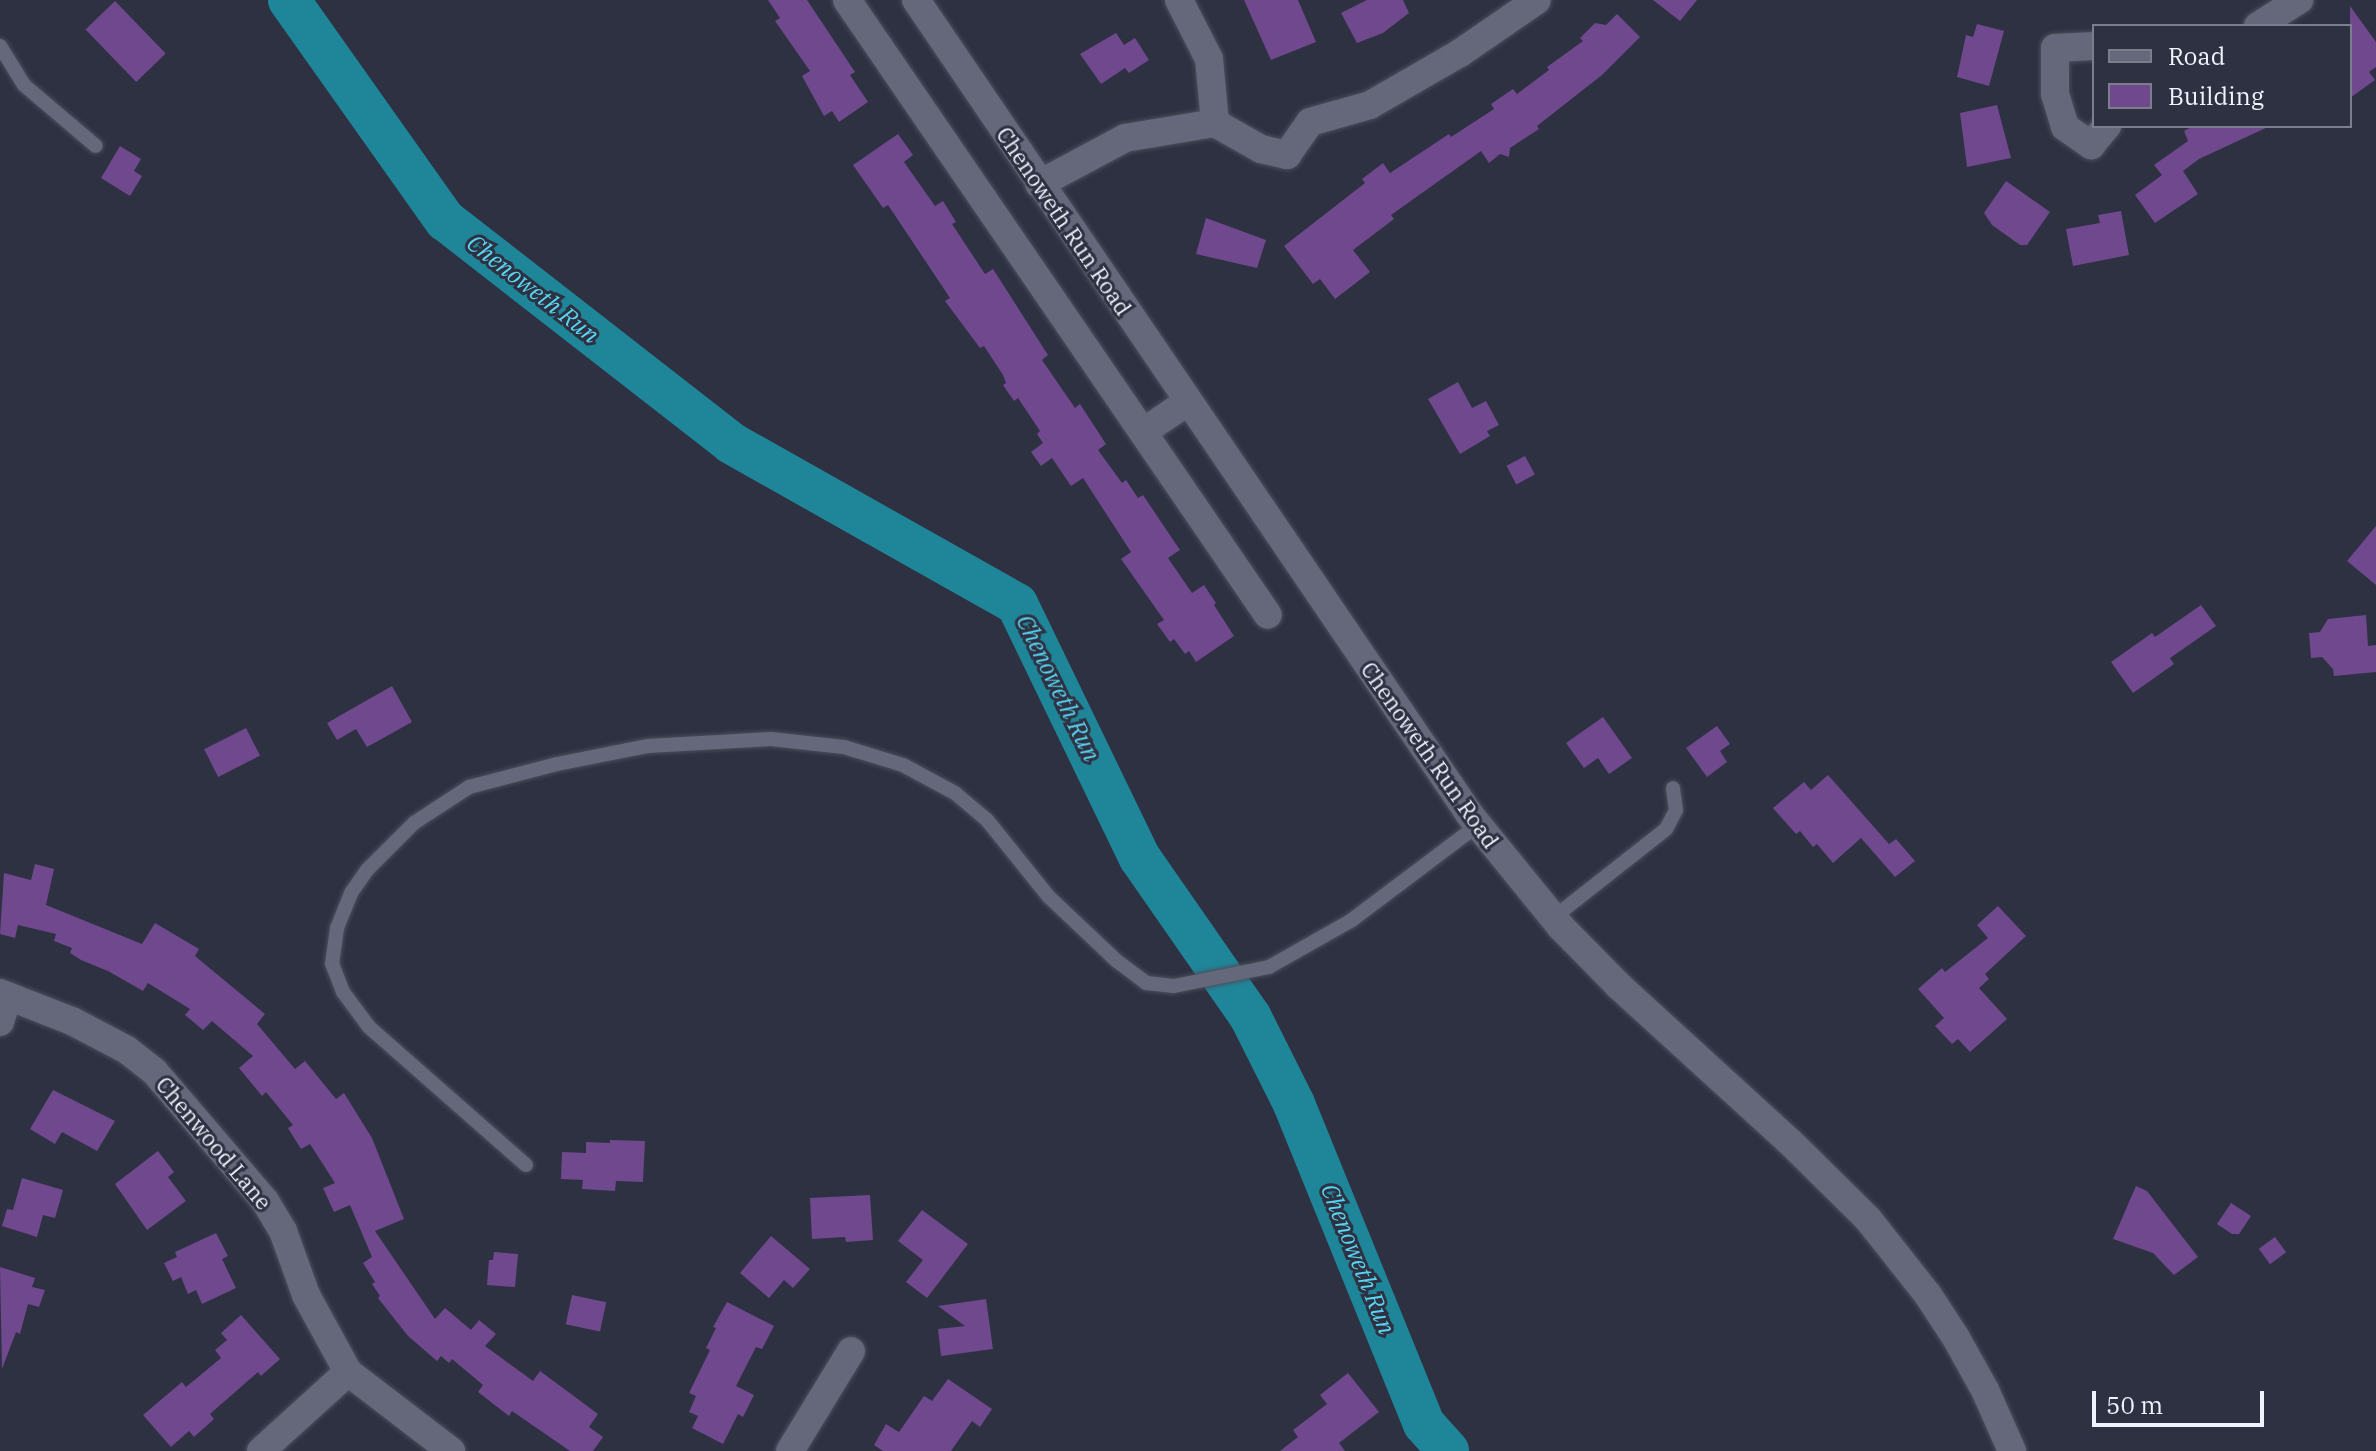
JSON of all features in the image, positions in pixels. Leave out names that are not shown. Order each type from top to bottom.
[{"type":"street","points":[[847,0],[1268,615]]},
{"type":"street","name":"Chenoweth Run Road","points":[[916,0],[1186,403],[1478,825],[1553,918],[1619,986],[1789,1141],[1868,1219],[1928,1295],[1956,1338],[1985,1390],[2012,1451]]},
{"type":"street","points":[[1179,0],[1209,59],[1215,123]]},
{"type":"street","points":[[1039,184],[1125,138],[1215,123],[1261,149],[1287,155],[1310,122],[1370,105],[1460,53],[1537,0]]},
{"type":"street","points":[[2261,24],[2299,0]]},
{"type":"street","points":[[2092,45],[2055,48],[2055,94],[2065,127],[2091,145],[2105,128]]},
{"type":"street","points":[[1143,432],[1186,403]]},
{"type":"street","name":"Chenwood Lane","points":[[3,1004],[72,1021],[127,1050],[178,1096],[277,1221],[306,1295],[348,1372],[451,1451]]},
{"type":"street","points":[[790,1451],[851,1351]]},
{"type":"street","points":[[261,1451],[348,1372]]},
{"type":"lane","points":[[0,46],[14,74],[24,85],[96,146]]},
{"type":"lane","points":[[526,1165],[369,1027],[343,992],[332,964],[337,928],[351,893],[367,870],[414,823],[469,787],[557,764],[648,746],[771,739],[844,747],[903,765],[955,793],[987,820],[1049,897],[1117,961],[1146,983],[1174,986],[1269,967],[1352,920],[1478,825]]},
{"type":"lane","points":[[1553,918],[1666,829],[1676,810],[1673,788]]},
{"type":"building","points":[[768,0],[807,0],[855,72],[850,75],[868,102],[839,122],[832,111],[824,116],[802,76],[810,71],[775,21],[780,18]]},
{"type":"building","points":[[1244,0],[1298,0],[1316,42],[1271,60]]},
{"type":"building","points":[[1367,0],[1403,0],[1409,13],[1383,33],[1357,43],[1341,13]]},
{"type":"building","points":[[1653,0],[1697,0],[1680,21]]},
{"type":"building","points":[[115,1],[166,54],[136,82],[86,29]]},
{"type":"building","points":[[2350,6],[2376,42],[2376,67],[2369,72],[2375,80],[2352,97],[2352,24]]},
{"type":"building","points":[[1617,14],[1640,37],[1602,75],[1537,126],[1539,129],[1510,148],[1509,157],[1500,154],[1489,163],[1481,151],[1391,215],[1394,219],[1353,250],[1370,272],[1335,299],[1320,279],[1313,284],[1284,246],[1365,183],[1362,179],[1383,163],[1390,173],[1449,134],[1451,137],[1494,109],[1491,104],[1513,89],[1517,94],[1549,70],[1547,67],[1583,41],[1580,38],[1595,23],[1606,25]]},
{"type":"building","points":[[1977,24],[2004,31],[1989,86],[1957,77],[1966,35],[1973,37]]},
{"type":"building","points":[[1116,33],[1124,45],[1135,38],[1149,60],[1129,73],[1125,68],[1101,84],[1080,54]]},
{"type":"building","points":[[1997,105],[2011,158],[1967,167],[1960,113]]},
{"type":"building","points":[[2189,128],[2266,128],[2199,159],[2183,171],[2198,194],[2155,223],[2135,195],[2162,175],[2154,165],[2188,141],[2184,131]]},
{"type":"building","points":[[898,134],[913,155],[904,162],[935,206],[943,201],[956,222],[952,224],[985,274],[993,269],[1048,355],[1042,360],[1075,408],[1080,404],[1106,444],[1098,450],[1122,483],[1126,480],[1138,498],[1143,495],[1180,550],[1168,558],[1192,593],[1204,585],[1216,603],[1214,605],[1234,636],[1196,662],[1189,651],[1185,654],[1174,639],[1170,642],[1157,624],[1164,620],[1121,559],[1131,552],[1083,478],[1071,486],[1052,458],[1041,466],[1031,452],[1043,443],[1037,434],[1040,431],[1018,398],[1014,401],[1003,385],[1006,383],[1003,375],[984,346],[980,348],[945,301],[950,298],[888,205],[883,208],[853,165]]},
{"type":"building","points":[[120,146],[141,159],[134,171],[142,176],[130,196],[101,178]]},
{"type":"building","points":[[2006,181],[2050,212],[2027,245],[2020,245],[1992,225],[1984,213]]},
{"type":"building","points":[[2121,211],[2129,255],[2073,266],[2066,229],[2100,223],[2098,215]]},
{"type":"building","points":[[1206,218],[1266,240],[1257,268],[1196,254]]},
{"type":"building","points":[[1458,382],[1472,408],[1486,401],[1499,425],[1487,431],[1490,436],[1460,454],[1428,399]]},
{"type":"building","points":[[1525,456],[1535,475],[1516,484],[1506,466]]},
{"type":"building","points":[[2376,526],[2376,585],[2347,561]]},
{"type":"building","points":[[2201,605],[2216,626],[2170,658],[2174,664],[2133,693],[2111,662],[2152,633],[2155,637]]},
{"type":"building","points":[[2366,615],[2368,646],[2376,645],[2376,672],[2334,676],[2333,669],[2322,657],[2311,658],[2309,633],[2320,632],[2328,619]]},
{"type":"building","points":[[392,686],[412,722],[367,747],[356,729],[337,740],[327,723]]},
{"type":"building","points":[[1603,717],[1632,758],[1609,774],[1598,758],[1584,768],[1566,743]]},
{"type":"building","points":[[1717,726],[1730,744],[1720,751],[1727,762],[1707,777],[1686,748]]},
{"type":"building","points":[[246,728],[260,756],[218,777],[204,749]]},
{"type":"building","points":[[1828,775],[1889,844],[1896,839],[1915,861],[1895,877],[1861,838],[1833,863],[1817,844],[1813,847],[1800,831],[1796,834],[1773,808],[1804,782],[1811,790]]},
{"type":"building","points":[[35,864],[54,869],[46,905],[142,944],[155,923],[199,949],[195,956],[265,1014],[257,1024],[295,1069],[305,1061],[336,1099],[344,1093],[372,1138],[404,1219],[375,1231],[435,1319],[445,1308],[471,1330],[479,1320],[496,1334],[485,1346],[533,1381],[540,1371],[598,1414],[589,1427],[603,1437],[593,1451],[570,1451],[512,1411],[509,1416],[478,1392],[483,1385],[452,1359],[449,1363],[441,1356],[437,1361],[408,1336],[378,1298],[380,1296],[372,1284],[375,1282],[363,1263],[372,1257],[350,1205],[334,1212],[323,1188],[335,1183],[310,1144],[301,1149],[288,1128],[293,1125],[266,1092],[262,1096],[239,1068],[253,1056],[212,1021],[203,1030],[185,1015],[190,1009],[148,983],[143,991],[81,960],[70,953],[72,948],[54,941],[56,934],[18,925],[15,938],[0,934],[4,873],[31,880]]},
{"type":"building","points":[[1998,906],[2026,936],[1985,974],[1989,979],[1979,988],[2007,1019],[1970,1052],[1958,1039],[1952,1044],[1935,1026],[1944,1018],[1918,989],[1942,968],[1945,972],[1988,938],[1977,925]]},
{"type":"building","points":[[53,1090],[115,1121],[97,1151],[62,1132],[55,1144],[30,1129]]},
{"type":"building","points":[[610,1140],[645,1141],[643,1182],[616,1181],[615,1191],[582,1189],[583,1180],[561,1179],[562,1152],[586,1153],[586,1142],[610,1143]]},
{"type":"building","points":[[158,1151],[174,1172],[168,1177],[186,1201],[147,1230],[115,1184]]},
{"type":"building","points":[[22,1178],[63,1190],[55,1218],[43,1215],[37,1237],[2,1226],[7,1209],[13,1210]]},
{"type":"building","points":[[2136,1186],[2147,1191],[2198,1257],[2174,1275],[2153,1253],[2113,1239]]},
{"type":"building","points":[[870,1195],[873,1240],[846,1242],[845,1237],[812,1239],[810,1198]]},
{"type":"building","points":[[2231,1203],[2251,1216],[2239,1234],[2232,1234],[2217,1224]]},
{"type":"building","points":[[922,1210],[968,1244],[927,1298],[906,1282],[923,1260],[898,1241]]},
{"type":"building","points":[[216,1233],[228,1256],[222,1259],[236,1288],[202,1304],[196,1290],[188,1294],[181,1277],[173,1281],[164,1263],[177,1257],[175,1252]]},
{"type":"building","points":[[771,1236],[810,1269],[793,1288],[784,1280],[769,1298],[740,1273]]},
{"type":"building","points":[[2275,1237],[2286,1252],[2270,1264],[2259,1249]]},
{"type":"building","points":[[494,1252],[518,1254],[515,1287],[487,1285],[489,1260],[493,1260]]},
{"type":"building","points":[[0,1267],[35,1278],[32,1287],[45,1290],[39,1307],[28,1304],[20,1334],[16,1332],[2,1369]]},
{"type":"building","points":[[572,1295],[606,1302],[600,1332],[566,1324]]},
{"type":"building","points":[[986,1299],[993,1349],[941,1356],[938,1329],[965,1326],[938,1306]]},
{"type":"building","points":[[727,1302],[774,1326],[762,1349],[756,1347],[736,1386],[754,1395],[743,1417],[738,1414],[723,1444],[692,1428],[698,1416],[689,1412],[696,1396],[689,1393],[710,1350],[706,1348],[716,1328],[713,1327]]},
{"type":"building","points":[[241,1315],[280,1359],[261,1376],[258,1372],[210,1414],[214,1419],[194,1437],[189,1431],[171,1447],[143,1415],[182,1382],[186,1387],[221,1358],[215,1350],[227,1340],[221,1333]]},
{"type":"building","points":[[1348,1373],[1379,1412],[1339,1443],[1345,1451],[1280,1451],[1298,1437],[1293,1430],[1327,1404],[1320,1395]]},
{"type":"building","points":[[948,1379],[992,1409],[980,1427],[972,1421],[951,1451],[883,1451],[874,1445],[886,1424],[899,1432],[924,1396],[932,1401]]},
{"type":"waterway","name":"Chenoweth Run","points":[[289,0],[445,220],[731,443],[1017,604],[1140,858],[1250,1016],[1294,1104],[1424,1424],[1448,1451]]}]
